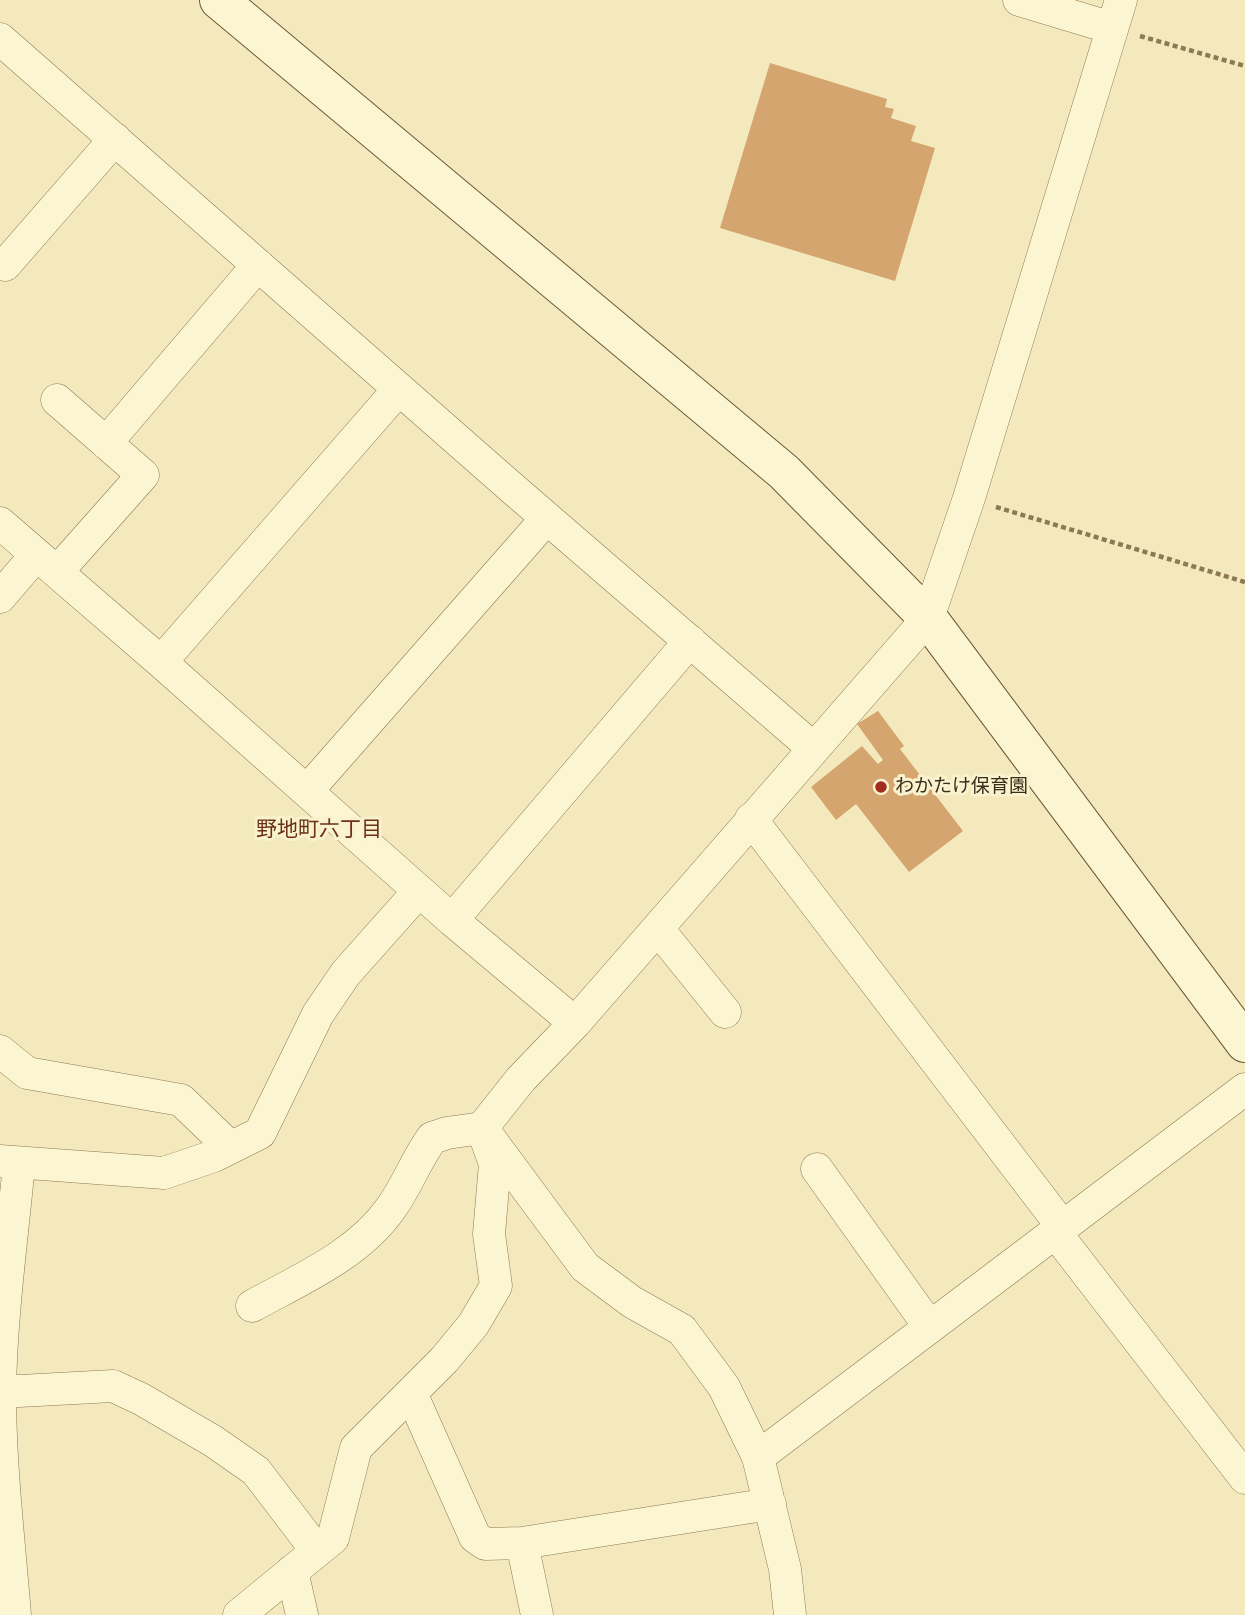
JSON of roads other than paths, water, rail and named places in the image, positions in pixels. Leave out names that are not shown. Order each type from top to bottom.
[{"type":"street","points":[[219,0],[784,472],[928,618],[1245,1043]]},
{"type":"street","points":[[252,1306],[342,1255],[366,1238],[391,1208],[432,1138],[482,1128],[521,1079],[575,1023],[658,929],[928,618],[969,498],[1117,14],[1019,0]]},
{"type":"street","points":[[0,39],[813,748]]},
{"type":"street","points":[[5,265],[115,139]]},
{"type":"street","points":[[106,443],[258,265]]},
{"type":"street","points":[[162,662],[399,389]]},
{"type":"street","points":[[0,597],[47,564],[143,475],[57,400]]},
{"type":"street","points":[[307,791],[547,518]]},
{"type":"street","points":[[0,523],[162,662],[452,920],[575,1023]]},
{"type":"street","points":[[452,920],[690,641]]},
{"type":"street","points":[[751,819],[1245,1478]]},
{"type":"street","points":[[15,1615],[0,1392],[10,1162],[164,1172],[214,1156],[260,1133],[318,1014],[345,974],[419,891]]},
{"type":"street","points":[[658,929],[725,1012]]},
{"type":"street","points":[[0,1051],[27,1073],[181,1100],[229,1147]]},
{"type":"street","points":[[758,1457],[1245,1089]]},
{"type":"street","points":[[239,1615],[333,1538],[356,1448],[444,1360],[473,1325],[496,1286],[489,1234],[495,1164],[482,1128]]},
{"type":"street","points":[[482,1128],[585,1267],[632,1302],[681,1330],[724,1387],[758,1457],[785,1569],[790,1615]]},
{"type":"street","points":[[817,1169],[929,1326]]},
{"type":"street","points":[[0,1392],[113,1386],[141,1399],[214,1441],[256,1471],[317,1551]]},
{"type":"street","points":[[411,1393],[475,1537],[485,1544],[522,1543],[769,1504]]},
{"type":"street","points":[[522,1543],[537,1615]]},
{"type":"street","points":[[292,1571],[302,1615]]},
{"type":"place","name":"わかたけ保育園","points":[[881,787]]},
{"type":"district","name":"野地町六丁目","points":[[319,830]]}]
